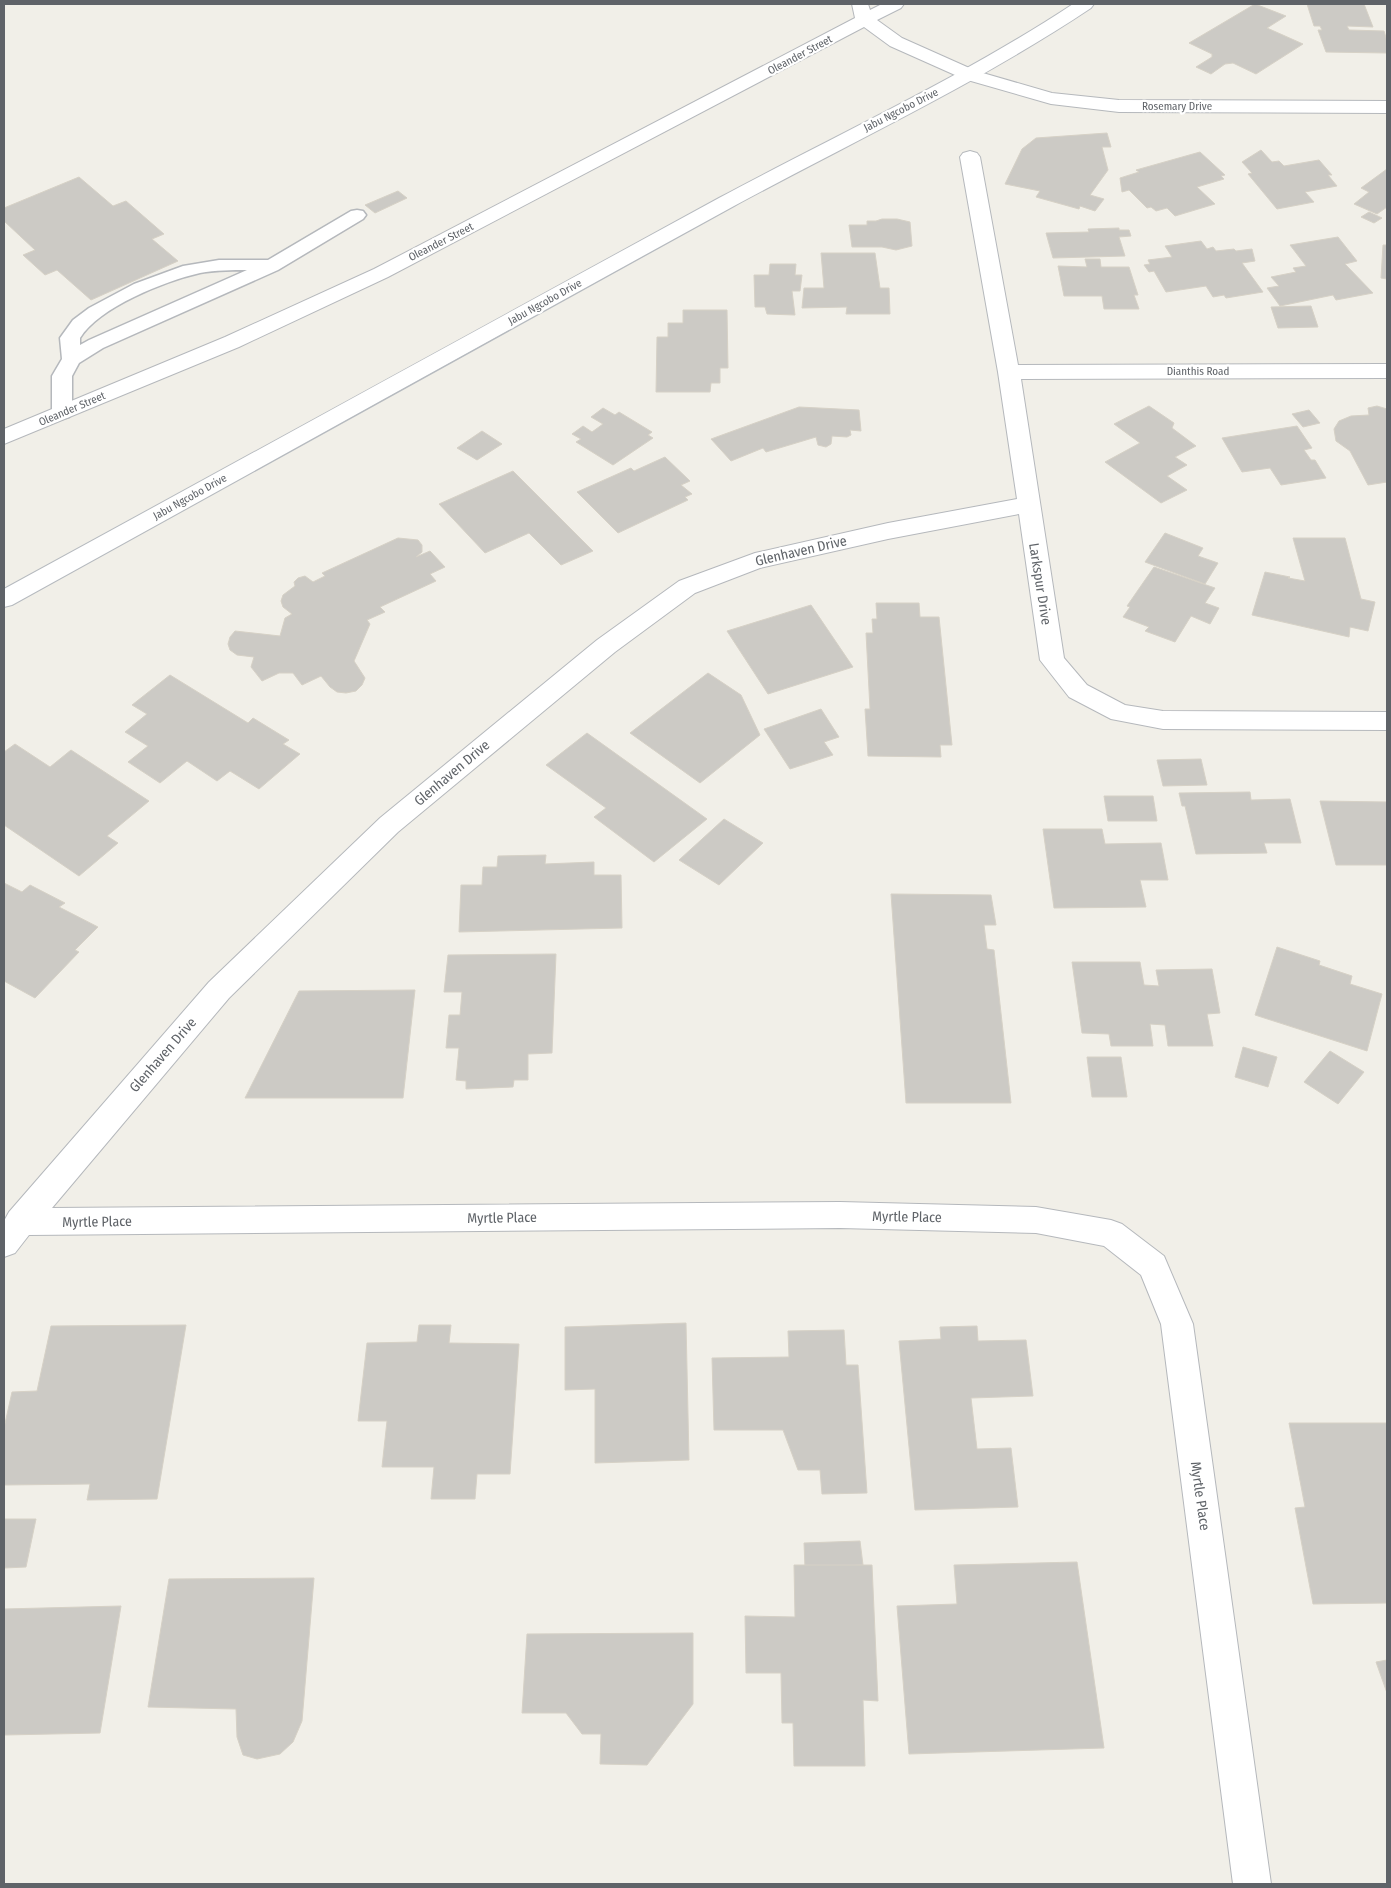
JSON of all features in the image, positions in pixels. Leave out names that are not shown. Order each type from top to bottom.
[{"type":"street","name":"Oleander Street","points":[[4,437],[232,342],[381,273],[862,12],[895,4]]},
{"type":"street","name":"Jabu Ngcobo Drive","points":[[4,599],[779,174],[970,75],[1085,4]]},
{"type":"street","name":"Rosemary Drive","points":[[862,12],[896,42],[970,75],[1051,98],[1119,106],[1387,107]]},
{"type":"street","name":"Larkspur Drive","points":[[970,157],[1009,372],[1052,660],[1078,691],[1120,713],[1163,720],[1387,721]]},
{"type":"street","name":"Dianthis Road","points":[[1009,372],[1387,371]]},
{"type":"street","name":"Glenhaven Drive","points":[[12,1233],[219,990],[389,825],[606,646],[687,587],[755,561],[888,531],[1028,505]]},
{"type":"street","name":"Myrtle Place","points":[[12,1233],[840,1215],[1036,1220],[1111,1234],[1153,1266],[1177,1324],[1252,1884]]},
{"type":"lane","points":[[62,413],[62,376],[72,359],[96,344],[271,266],[318,240],[357,215]]},
{"type":"lane","points":[[72,359],[70,338],[82,321],[114,300],[166,279],[201,268],[232,264],[271,266]]},
{"type":"building","points":[[1255,4],[1286,16],[1267,28],[1303,44],[1256,74],[1233,63],[1225,64],[1211,74],[1196,67],[1212,57],[1212,54],[1189,43]]},
{"type":"building","points":[[1307,4],[1364,4],[1373,27],[1347,26],[1349,30],[1384,31],[1387,41],[1387,53],[1326,52],[1318,30],[1322,30],[1320,26],[1314,26]]},
{"type":"building","points":[[1107,133],[1111,147],[1102,147],[1108,170],[1090,195],[1104,199],[1095,211],[1080,206],[1079,209],[1036,197],[1040,191],[1005,184],[1022,149],[1036,138]]},
{"type":"building","points":[[1261,150],[1272,162],[1279,161],[1284,166],[1319,160],[1332,175],[1328,175],[1337,186],[1305,192],[1314,202],[1277,209],[1248,174],[1252,173],[1242,162]]},
{"type":"building","points":[[1200,152],[1225,175],[1221,176],[1224,179],[1197,187],[1215,204],[1175,216],[1167,208],[1156,211],[1151,207],[1147,208],[1129,190],[1122,192],[1120,178],[1139,172],[1136,170]]},
{"type":"building","points":[[1387,169],[1387,207],[1377,214],[1354,204],[1369,192],[1361,188]]},
{"type":"building","points":[[79,177],[113,206],[126,201],[164,234],[152,239],[178,261],[91,300],[57,270],[45,275],[23,255],[35,250],[4,221],[4,208]]},
{"type":"building","points":[[398,191],[407,198],[375,213],[365,205]]},
{"type":"building","points":[[1369,212],[1382,218],[1374,223],[1361,217]]},
{"type":"building","points":[[897,219],[910,222],[912,246],[896,250],[882,247],[852,247],[849,225],[867,225],[867,221]]},
{"type":"building","points":[[1119,228],[1119,230],[1129,230],[1131,236],[1119,237],[1125,256],[1053,258],[1046,233],[1089,232],[1088,229]]},
{"type":"building","points":[[1338,237],[1357,261],[1345,264],[1373,293],[1336,300],[1333,295],[1280,306],[1267,288],[1279,286],[1271,277],[1296,272],[1293,268],[1306,266],[1290,245]]},
{"type":"building","points":[[1201,241],[1207,249],[1213,247],[1216,251],[1252,249],[1255,261],[1242,263],[1263,292],[1226,298],[1224,295],[1213,297],[1206,286],[1166,292],[1154,271],[1149,272],[1144,265],[1150,264],[1148,260],[1172,257],[1165,246]]},
{"type":"building","points":[[1383,245],[1387,245],[1387,279],[1381,278]]},
{"type":"building","points":[[821,253],[875,253],[880,288],[889,288],[890,314],[846,314],[847,307],[802,308],[804,288],[824,288]]},
{"type":"building","points":[[1085,259],[1100,259],[1101,267],[1129,267],[1138,295],[1134,295],[1139,309],[1104,309],[1102,296],[1064,296],[1058,266],[1087,267]]},
{"type":"building","points":[[770,264],[796,264],[795,275],[802,275],[800,291],[792,291],[795,315],[767,314],[765,307],[755,307],[754,275],[769,275]]},
{"type":"building","points":[[1311,306],[1318,327],[1278,328],[1271,307]]},
{"type":"building","points":[[683,310],[727,310],[728,368],[720,368],[720,383],[711,383],[710,392],[656,392],[657,337],[668,337],[668,323],[683,323]]},
{"type":"building","points":[[1149,406],[1174,423],[1172,428],[1196,446],[1175,457],[1187,465],[1167,476],[1187,490],[1161,503],[1105,462],[1140,443],[1114,424]]},
{"type":"building","points":[[1377,406],[1387,409],[1387,482],[1368,485],[1350,451],[1336,441],[1334,429],[1339,421],[1351,416],[1369,415],[1368,408]]},
{"type":"building","points":[[799,407],[859,410],[861,431],[850,430],[851,435],[847,437],[832,436],[831,444],[826,447],[818,445],[816,437],[766,452],[763,448],[731,461],[711,439]]},
{"type":"building","points":[[603,408],[615,415],[619,412],[652,432],[648,435],[653,438],[613,465],[576,442],[581,439],[572,434],[583,426],[592,432],[603,424],[591,417]]},
{"type":"building","points":[[1309,410],[1320,423],[1303,427],[1292,414]]},
{"type":"building","points":[[1297,426],[1312,448],[1304,450],[1311,460],[1315,460],[1326,478],[1281,485],[1270,468],[1242,472],[1222,438]]},
{"type":"building","points":[[482,431],[502,444],[477,460],[457,448]]},
{"type":"building","points":[[665,457],[690,481],[681,485],[692,494],[685,497],[688,500],[618,533],[577,492],[631,468],[634,471]]},
{"type":"building","points":[[513,471],[593,551],[561,565],[529,533],[485,553],[439,504]]},
{"type":"building","points":[[1165,533],[1203,548],[1198,556],[1218,563],[1205,584],[1145,562]]},
{"type":"building","points":[[398,538],[418,540],[422,545],[422,552],[416,557],[430,551],[445,567],[430,574],[436,581],[380,607],[385,612],[367,620],[370,624],[354,661],[365,678],[362,685],[356,691],[337,692],[321,676],[302,685],[293,673],[279,673],[262,681],[251,667],[254,657],[237,655],[230,650],[228,644],[230,637],[235,631],[280,636],[285,618],[292,614],[283,607],[281,601],[283,595],[295,586],[294,582],[298,578],[305,576],[313,582],[325,576],[322,573]]},
{"type":"building","points":[[1293,538],[1345,538],[1361,599],[1375,602],[1368,631],[1350,627],[1349,637],[1252,615],[1265,572],[1305,581]]},
{"type":"building","points":[[1154,567],[1215,588],[1205,603],[1219,608],[1210,624],[1191,616],[1175,642],[1145,631],[1149,627],[1123,617],[1130,607],[1127,606]]},
{"type":"building","points":[[876,603],[919,603],[920,617],[939,617],[952,745],[940,745],[941,757],[868,756],[865,709],[870,709],[866,633],[873,633],[872,619],[877,619]]},
{"type":"building","points":[[811,605],[853,667],[768,694],[727,631]]},
{"type":"building","points":[[708,673],[741,695],[760,735],[700,783],[630,733]]},
{"type":"building","points":[[170,675],[248,723],[253,718],[289,740],[283,744],[300,754],[259,789],[230,771],[217,781],[187,761],[160,783],[128,762],[148,746],[125,732],[147,714],[132,705]]},
{"type":"building","points":[[821,709],[839,737],[824,742],[833,755],[790,769],[764,729]]},
{"type":"building","points":[[587,733],[707,819],[654,862],[594,817],[606,808],[546,765]]},
{"type":"building","points":[[15,744],[50,767],[71,750],[149,801],[107,836],[118,843],[79,876],[4,825],[4,752]]},
{"type":"building","points":[[1201,759],[1207,785],[1163,786],[1157,760]]},
{"type":"building","points":[[1250,792],[1251,800],[1290,799],[1301,843],[1264,843],[1267,853],[1196,854],[1185,806],[1182,806],[1179,793]]},
{"type":"building","points":[[1104,796],[1153,796],[1157,821],[1108,821]]},
{"type":"building","points":[[1320,801],[1387,802],[1387,865],[1336,865]]},
{"type":"building","points":[[724,819],[763,843],[719,885],[679,860]]},
{"type":"building","points":[[1043,829],[1102,829],[1105,844],[1161,843],[1168,880],[1140,880],[1146,907],[1054,908]]},
{"type":"building","points":[[546,855],[545,864],[594,862],[594,875],[621,875],[622,928],[459,932],[461,885],[482,885],[483,867],[497,867],[498,856]]},
{"type":"building","points":[[4,883],[22,892],[30,885],[65,903],[59,907],[98,927],[75,950],[79,952],[35,998],[4,981]]},
{"type":"building","points":[[891,894],[991,895],[996,925],[984,925],[987,949],[994,950],[1011,1103],[906,1103]]},
{"type":"building","points":[[1277,947],[1320,961],[1319,965],[1352,976],[1350,984],[1382,994],[1367,1051],[1255,1015]]},
{"type":"building","points":[[556,954],[552,1053],[528,1054],[528,1080],[514,1080],[513,1087],[466,1089],[466,1081],[456,1080],[459,1048],[446,1048],[449,1015],[460,1015],[462,992],[444,992],[448,955]]},
{"type":"building","points":[[1072,962],[1140,962],[1144,985],[1159,986],[1156,970],[1212,969],[1220,1013],[1207,1014],[1213,1046],[1168,1046],[1165,1025],[1150,1024],[1153,1046],[1111,1046],[1109,1034],[1082,1033]]},
{"type":"building","points":[[415,990],[403,1098],[245,1098],[299,991]]},
{"type":"building","points":[[1243,1047],[1277,1057],[1268,1087],[1235,1077]]},
{"type":"building","points":[[1330,1051],[1364,1072],[1338,1104],[1304,1082]]},
{"type":"building","points":[[1087,1057],[1121,1057],[1127,1097],[1092,1097]]},
{"type":"building","points":[[686,1323],[689,1460],[595,1463],[595,1389],[565,1390],[565,1327]]},
{"type":"building","points":[[186,1325],[157,1499],[87,1500],[90,1484],[4,1485],[4,1428],[12,1392],[37,1391],[51,1326]]},
{"type":"building","points":[[419,1325],[451,1325],[449,1343],[519,1344],[510,1474],[477,1474],[475,1499],[431,1499],[434,1467],[382,1467],[387,1421],[358,1421],[367,1343],[417,1342]]},
{"type":"building","points":[[977,1326],[978,1341],[1026,1340],[1033,1396],[971,1398],[977,1449],[1011,1448],[1018,1507],[915,1510],[899,1341],[941,1339],[940,1327]]},
{"type":"building","points":[[844,1330],[846,1365],[858,1365],[867,1493],[822,1494],[820,1470],[798,1470],[783,1430],[714,1430],[712,1358],[789,1357],[788,1331]]},
{"type":"building","points":[[1289,1423],[1387,1423],[1387,1603],[1313,1604],[1295,1508],[1305,1507]]},
{"type":"building","points":[[4,1519],[36,1519],[26,1567],[4,1568]]},
{"type":"building","points":[[860,1541],[863,1565],[805,1568],[804,1543]]},
{"type":"building","points":[[1077,1562],[1104,1748],[909,1754],[897,1606],[957,1604],[954,1565]]},
{"type":"building","points":[[794,1565],[872,1565],[878,1701],[863,1700],[865,1766],[794,1766],[793,1723],[782,1723],[781,1673],[746,1673],[745,1616],[795,1617]]},
{"type":"building","points":[[314,1578],[302,1721],[293,1742],[280,1754],[257,1759],[243,1755],[237,1737],[236,1709],[148,1707],[169,1579]]},
{"type":"building","points":[[121,1606],[100,1733],[4,1735],[4,1609]]},
{"type":"building","points":[[693,1633],[693,1704],[647,1765],[600,1764],[601,1734],[582,1734],[566,1713],[522,1713],[527,1634]]},
{"type":"building","points":[[1387,1660],[1387,1693],[1376,1662]]}]
